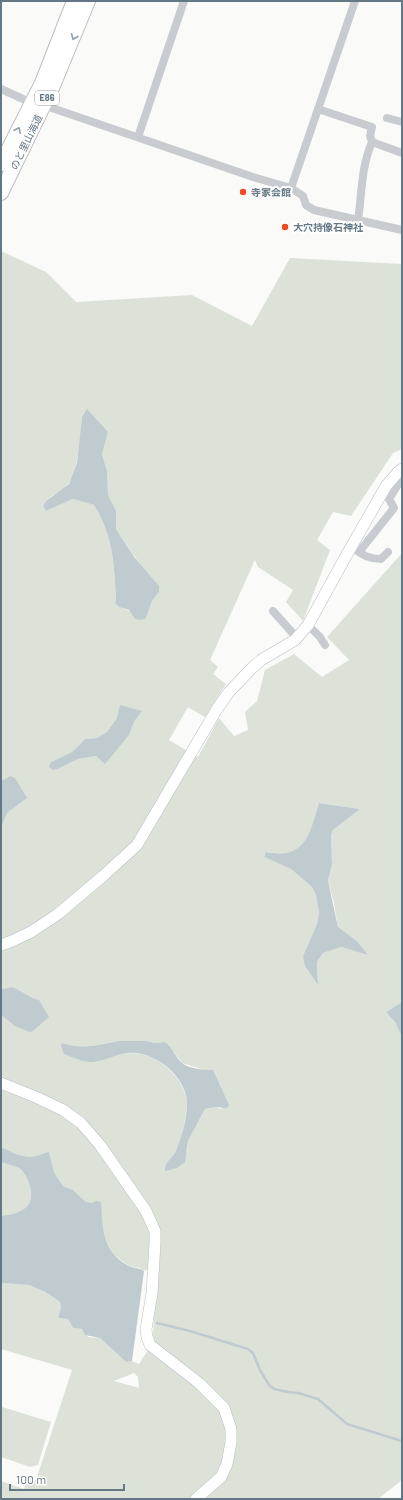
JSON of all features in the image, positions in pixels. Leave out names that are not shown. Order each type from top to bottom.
[{"type":"highway","name":"のと里山海道","points":[[1,164],[42,83],[74,1]]},
{"type":"highway","name":"のと里山海道","points":[[1,193],[52,88],[88,1]]},
{"type":"street","points":[[138,137],[184,1]]},
{"type":"street","points":[[291,188],[355,1]]},
{"type":"street","points":[[1,89],[23,99]]},
{"type":"street","points":[[52,108],[291,188],[303,196],[306,205],[314,210],[402,230]]},
{"type":"street","points":[[318,109],[372,127],[370,136],[372,142],[367,153],[358,220]]},
{"type":"street","points":[[387,118],[402,122]]},
{"type":"street","points":[[372,142],[402,153]]},
{"type":"street","points":[[1,945],[30,932],[58,914],[103,876],[137,844],[217,709],[229,692],[261,660],[297,638],[308,625],[355,549],[386,486],[399,470],[402,469]]},
{"type":"street","points":[[355,549],[394,508],[389,499],[402,478]]},
{"type":"street","points":[[355,549],[364,556],[373,559],[382,559],[388,552]]},
{"type":"street","points":[[273,611],[297,638]]},
{"type":"street","points":[[308,625],[320,637],[325,645]]},
{"type":"street","points":[[1,1083],[63,1110],[81,1123],[100,1145],[146,1211],[154,1231],[155,1243],[152,1293],[146,1329],[150,1345],[199,1383],[224,1408],[231,1429],[231,1442],[227,1464],[221,1477],[196,1499]]},
{"type":"shaded area","points":[[1,251],[46,272],[76,302],[192,295],[252,326],[290,258],[402,264],[402,449],[393,453],[351,516],[333,512],[317,540],[330,550],[303,621],[286,602],[293,590],[258,567],[255,560],[210,660],[218,667],[213,674],[226,684],[205,717],[188,707],[169,740],[198,757],[219,718],[234,736],[248,730],[245,712],[257,701],[265,670],[294,654],[322,677],[349,660],[327,637],[402,553],[402,1002],[386,1012],[395,1022],[402,1037],[402,1480],[378,1499],[1,1499],[1,1481],[24,1489],[28,1477],[36,1480],[72,1370],[1,1349],[1,1283],[29,1285],[45,1292],[60,1302],[61,1308],[58,1316],[68,1319],[73,1328],[82,1329],[88,1337],[100,1338],[126,1362],[132,1361],[139,1364],[148,1350],[153,1338],[157,1265],[144,1271],[140,1268],[129,1266],[114,1255],[108,1248],[104,1237],[102,1222],[92,1203],[86,1202],[73,1190],[63,1186],[54,1172],[49,1152],[27,1157],[1,1147],[1,1015],[15,1026],[39,1000],[13,987],[1,989],[1,827],[8,812],[10,776],[1,781]],"holes":[[[82,417],[108,432],[102,454],[107,471],[108,495],[116,511],[116,529],[159,592],[152,601],[146,618],[124,609],[115,603],[116,597],[113,561],[109,539],[94,505],[73,499],[46,511],[43,506],[48,499],[65,487],[72,478],[75,471],[80,442]],[[117,718],[135,720],[129,735],[105,763],[96,756],[78,759],[58,769],[51,762],[72,752],[85,739],[97,738],[107,732]],[[320,803],[360,809],[333,830],[331,835],[332,864],[328,881],[338,927],[357,941],[367,954],[341,947],[323,953],[317,962],[318,984],[303,956],[317,924],[319,913],[316,895],[312,887],[291,869],[264,857],[267,852],[290,852],[298,848],[304,842],[313,825]],[[118,1041],[147,1041],[155,1043],[165,1042],[169,1045],[182,1063],[205,1070],[222,1109],[216,1107],[205,1109],[188,1141],[187,1152],[167,1163],[177,1149],[185,1121],[187,1103],[186,1095],[178,1079],[165,1065],[149,1056],[135,1053],[117,1055],[93,1062],[62,1043],[76,1046],[104,1044]],[[134,1373],[138,1377],[139,1388],[114,1381]]]},
{"type":"shaded area","points":[[87,409],[108,432],[102,454],[107,471],[108,495],[116,511],[116,529],[135,558],[159,586],[159,592],[152,601],[146,618],[141,620],[135,619],[129,610],[119,607],[115,603],[116,597],[113,561],[109,539],[94,505],[73,499],[46,511],[43,506],[46,501],[69,484],[77,463],[82,417]]},
{"type":"shaded area","points":[[120,705],[142,711],[135,720],[129,735],[105,764],[96,756],[78,759],[58,769],[53,770],[49,767],[51,762],[72,752],[85,739],[97,738],[107,732],[117,718]]},
{"type":"shaded area","points":[[10,776],[15,778],[27,798],[8,812],[1,827],[1,781]]},
{"type":"shaded area","points":[[319,803],[360,809],[333,830],[331,835],[332,864],[328,881],[338,927],[357,941],[368,955],[341,947],[323,953],[317,962],[318,985],[305,966],[303,956],[317,924],[319,913],[316,895],[312,887],[291,869],[264,857],[266,852],[289,852],[298,848],[309,834]]},
{"type":"shaded area","points":[[13,987],[39,1000],[49,1017],[33,1031],[30,1032],[15,1026],[1,1015],[1,989]]},
{"type":"shaded area","points":[[402,1002],[402,1037],[395,1022],[386,1012]]},
{"type":"shaded area","points":[[118,1041],[147,1041],[155,1043],[165,1042],[185,1065],[197,1069],[213,1070],[229,1105],[227,1108],[216,1107],[205,1109],[188,1141],[185,1162],[177,1168],[165,1171],[166,1165],[175,1154],[184,1127],[187,1109],[186,1093],[175,1075],[158,1061],[138,1053],[128,1053],[89,1062],[64,1054],[61,1046],[62,1043],[83,1046]]},
{"type":"shaded area","points":[[1,1147],[27,1157],[49,1152],[54,1172],[63,1186],[73,1190],[86,1202],[101,1202],[103,1229],[105,1238],[112,1252],[118,1259],[127,1265],[144,1271],[132,1361],[126,1362],[100,1338],[85,1335],[82,1329],[73,1328],[68,1319],[58,1317],[61,1308],[60,1302],[45,1292],[29,1285],[1,1283],[1,1216],[16,1213],[26,1207],[30,1202],[31,1189],[25,1175],[19,1168],[1,1162]]},
{"type":"shaded area","points":[[1,1162],[19,1168],[22,1171],[31,1189],[31,1196],[30,1202],[22,1210],[9,1215],[1,1216]]},
{"type":"shaded area","points":[[2,1407],[51,1422],[38,1465],[30,1467],[1,1457]]},
{"type":"waterway","points":[[157,1323],[190,1331],[248,1349],[253,1353],[260,1370],[269,1385],[274,1389],[298,1393],[318,1399],[347,1424],[402,1441]]},
{"type":"place","name":"寺家会館","points":[[243,192]]},
{"type":"place","name":"大穴持像石神社","points":[[285,227]]}]
